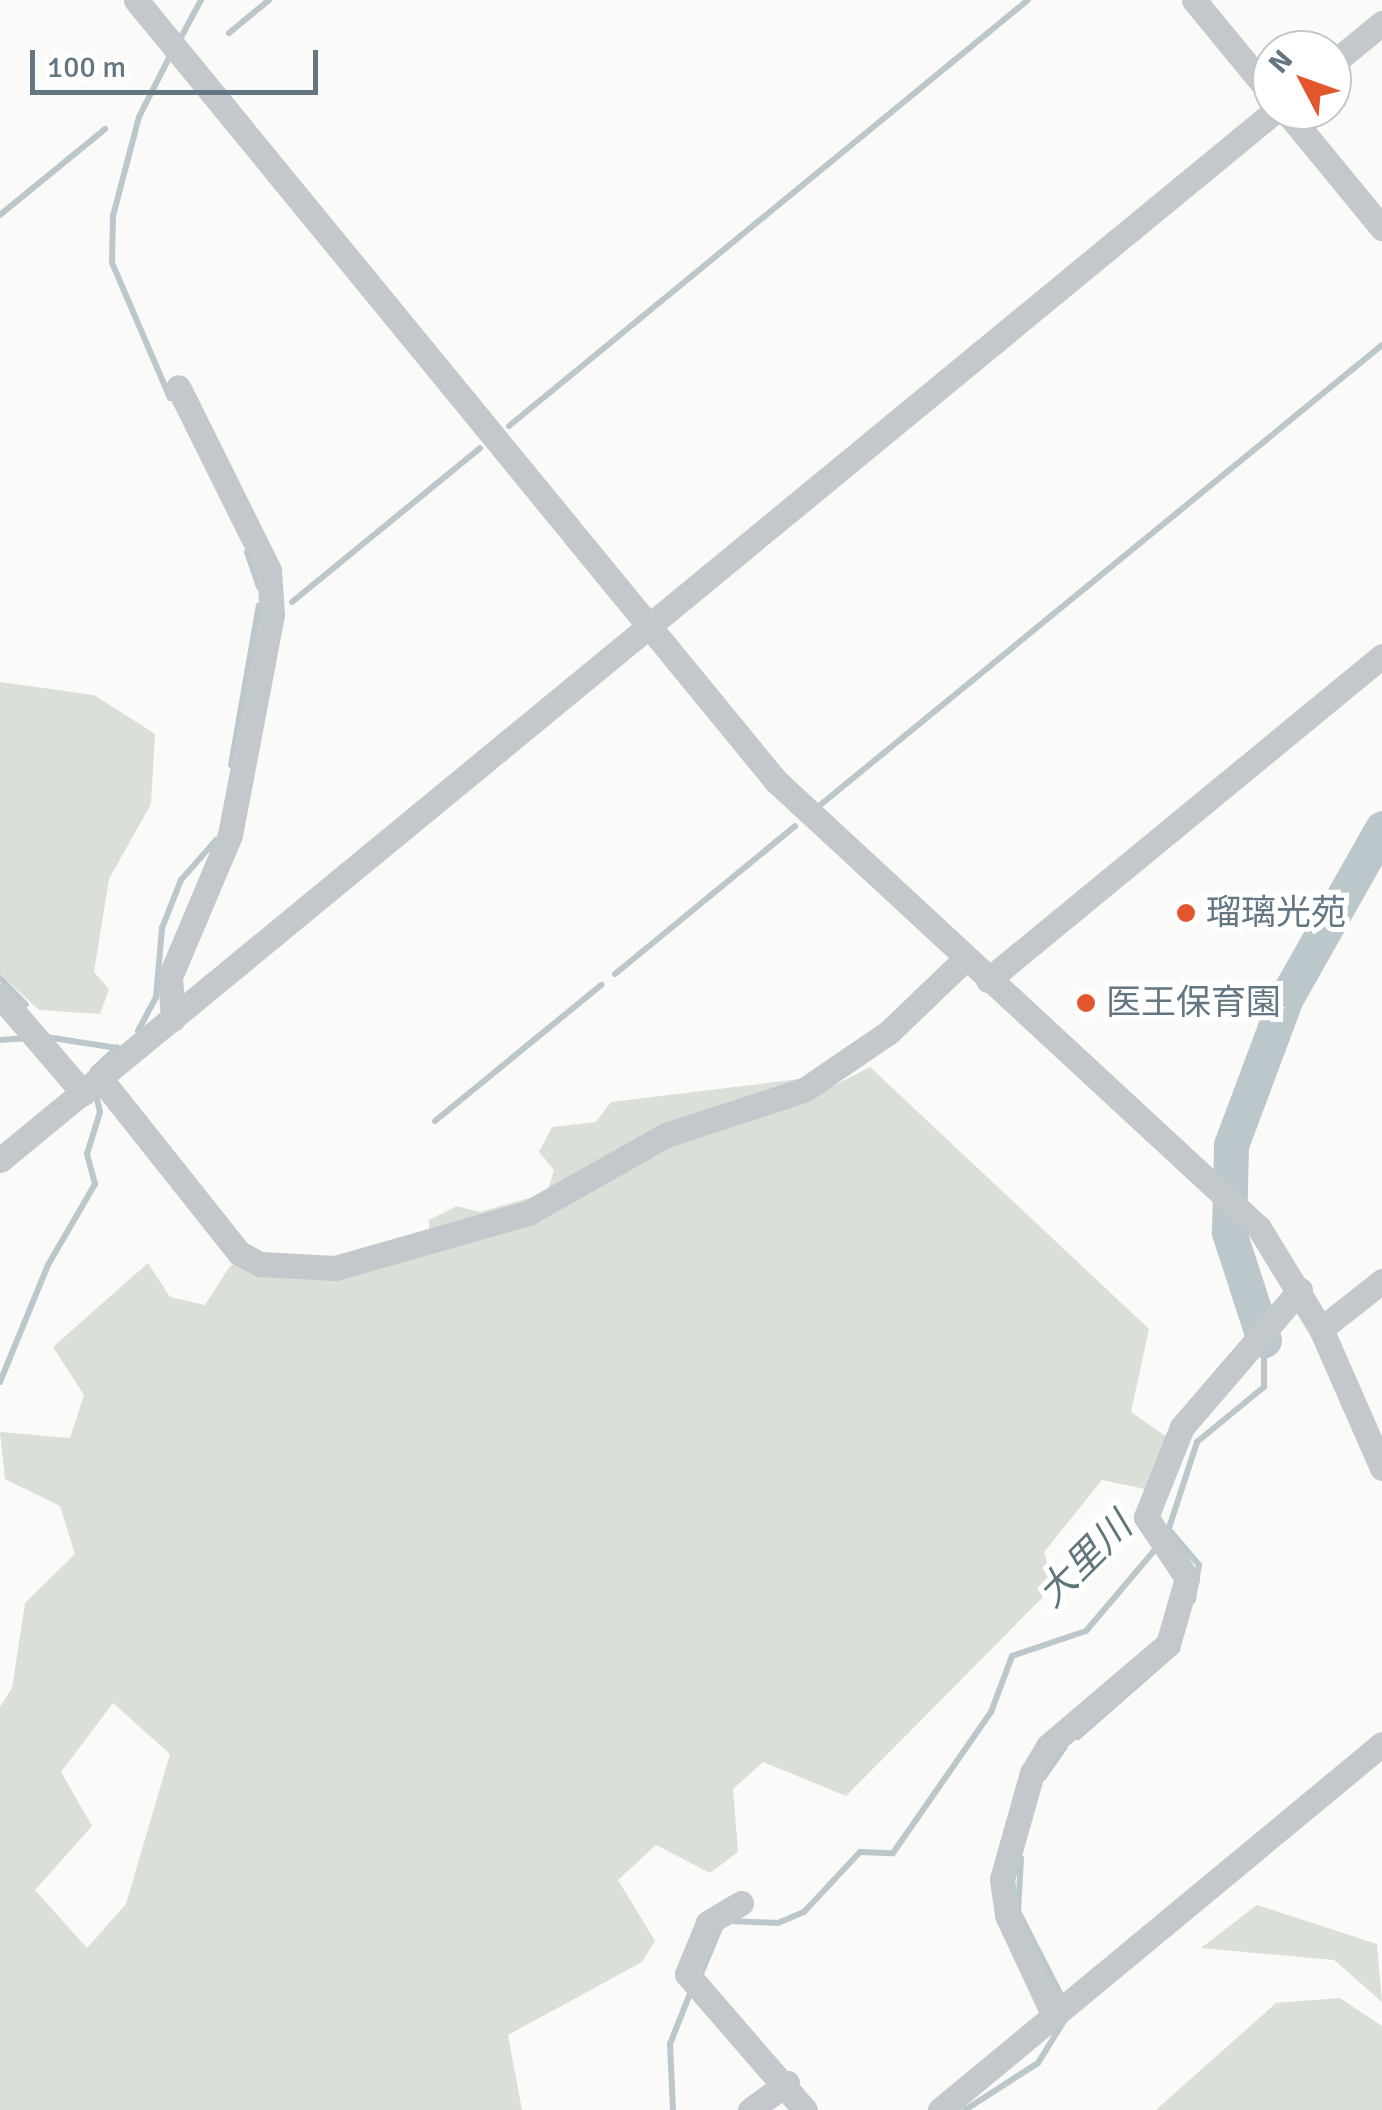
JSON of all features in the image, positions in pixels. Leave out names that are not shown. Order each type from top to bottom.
[{"type":"street","points":[[136,0],[648,630],[776,781],[1240,1209],[1300,1290],[1382,1468]]},
{"type":"street","points":[[1194,0],[1252,71]]},
{"type":"street","points":[[1352,48],[1382,23]]},
{"type":"street","points":[[0,1160],[1252,130]]},
{"type":"street","points":[[1301,130],[1382,228]]},
{"type":"street","points":[[172,1019],[170,978],[230,835],[272,614],[269,570],[178,386]]},
{"type":"street","points":[[988,980],[1382,656]]},
{"type":"street","points":[[0,996],[36,1039],[92,1086],[238,1253],[260,1264],[335,1268],[511,1219],[666,1136],[804,1090],[889,1032],[964,958]]},
{"type":"street","points":[[1320,1329],[1382,1280]]},
{"type":"street","points":[[1054,2016],[1007,1915],[1002,1879],[1048,1746],[1168,1644],[1187,1578],[1146,1517],[1182,1426],[1300,1290]]},
{"type":"street","points":[[940,2110],[1382,1744]]},
{"type":"street","points":[[741,1902],[708,1923],[694,1980],[787,2083],[805,2110]]},
{"type":"street","points":[[750,2110],[787,2083]]},
{"type":"shaded area","points":[[0,682],[94,695],[155,734],[151,804],[109,879],[94,972],[109,989],[100,1014],[39,1010],[0,974]]},
{"type":"shaded area","points":[[870,1067],[1149,1329],[1131,1412],[1167,1437],[1145,1489],[1102,1480],[1044,1552],[1054,1586],[846,1796],[763,1762],[733,1789],[738,1852],[710,1873],[656,1845],[618,1880],[655,1941],[642,1962],[508,2035],[522,2110],[0,2110],[0,1707],[12,1688],[25,1603],[75,1554],[60,1506],[5,1479],[0,1432],[70,1438],[84,1395],[53,1347],[148,1263],[170,1297],[205,1305],[230,1266],[250,1256],[346,1258],[429,1236],[429,1220],[457,1206],[480,1212],[547,1193],[554,1170],[539,1152],[552,1127],[596,1122],[611,1102],[800,1079],[816,1095]],"holes":[[[113,1703],[170,1754],[126,1904],[87,1948],[35,1890],[92,1826],[61,1772]]]},
{"type":"shaded area","points":[[1257,1905],[1377,1944],[1382,2002],[1334,1960],[1201,1948]]},
{"type":"shaded area","points":[[1340,1998],[1382,2026],[1382,2110],[1156,2110],[1276,2003]]},
{"type":"waterway","points":[[178,43],[201,0]]},
{"type":"waterway","points":[[229,33],[269,0]]},
{"type":"waterway","points":[[509,426],[1028,0]]},
{"type":"waterway","points":[[170,398],[112,263],[113,216],[139,117],[171,54]]},
{"type":"waterway","points":[[0,215],[105,129]]},
{"type":"waterway","points":[[819,806],[1382,345]]},
{"type":"waterway","points":[[292,602],[480,448]]},
{"type":"waterway","points":[[247,552],[259,587]]},
{"type":"waterway","points":[[231,765],[259,605]]},
{"type":"waterway","points":[[615,974],[795,826]]},
{"type":"waterway","name":"大里川","points":[[1264,1340],[1229,1232],[1231,1145],[1286,998],[1382,828]]},
{"type":"waterway","points":[[138,1031],[156,997],[162,928],[181,880],[216,840]]},
{"type":"waterway","points":[[0,978],[26,1005]]},
{"type":"waterway","points":[[435,1121],[601,985]]},
{"type":"waterway","points":[[46,1037],[117,1048]]},
{"type":"waterway","points":[[0,1040],[29,1038]]},
{"type":"waterway","points":[[93,1070],[117,1048]]},
{"type":"waterway","points":[[0,1382],[48,1265],[95,1184],[87,1154],[100,1112],[95,1091]]},
{"type":"waterway","name":"大里川","points":[[1166,1537],[1197,1442],[1264,1387],[1264,1341]]},
{"type":"waterway","points":[[1171,1532],[1199,1565],[1193,1600]]},
{"type":"waterway","name":"大里川","points":[[730,1921],[778,1923],[804,1912],[860,1852],[893,1853],[991,1712],[1012,1656],[1086,1631],[1158,1546]]},
{"type":"waterway","points":[[1078,1737],[1177,1650]]},
{"type":"waterway","points":[[1043,1778],[1064,1748]]},
{"type":"waterway","points":[[1021,1858],[1018,1911],[1063,1999]]},
{"type":"waterway","points":[[700,1976],[720,1928]]},
{"type":"waterway","points":[[673,2110],[670,2044],[691,1991]]},
{"type":"waterway","points":[[965,2110],[1038,2063],[1067,2016]]},
{"type":"place","name":"瑠璃光苑","points":[[1186,913]]},
{"type":"place","name":"医王保育園","points":[[1086,1003]]}]
